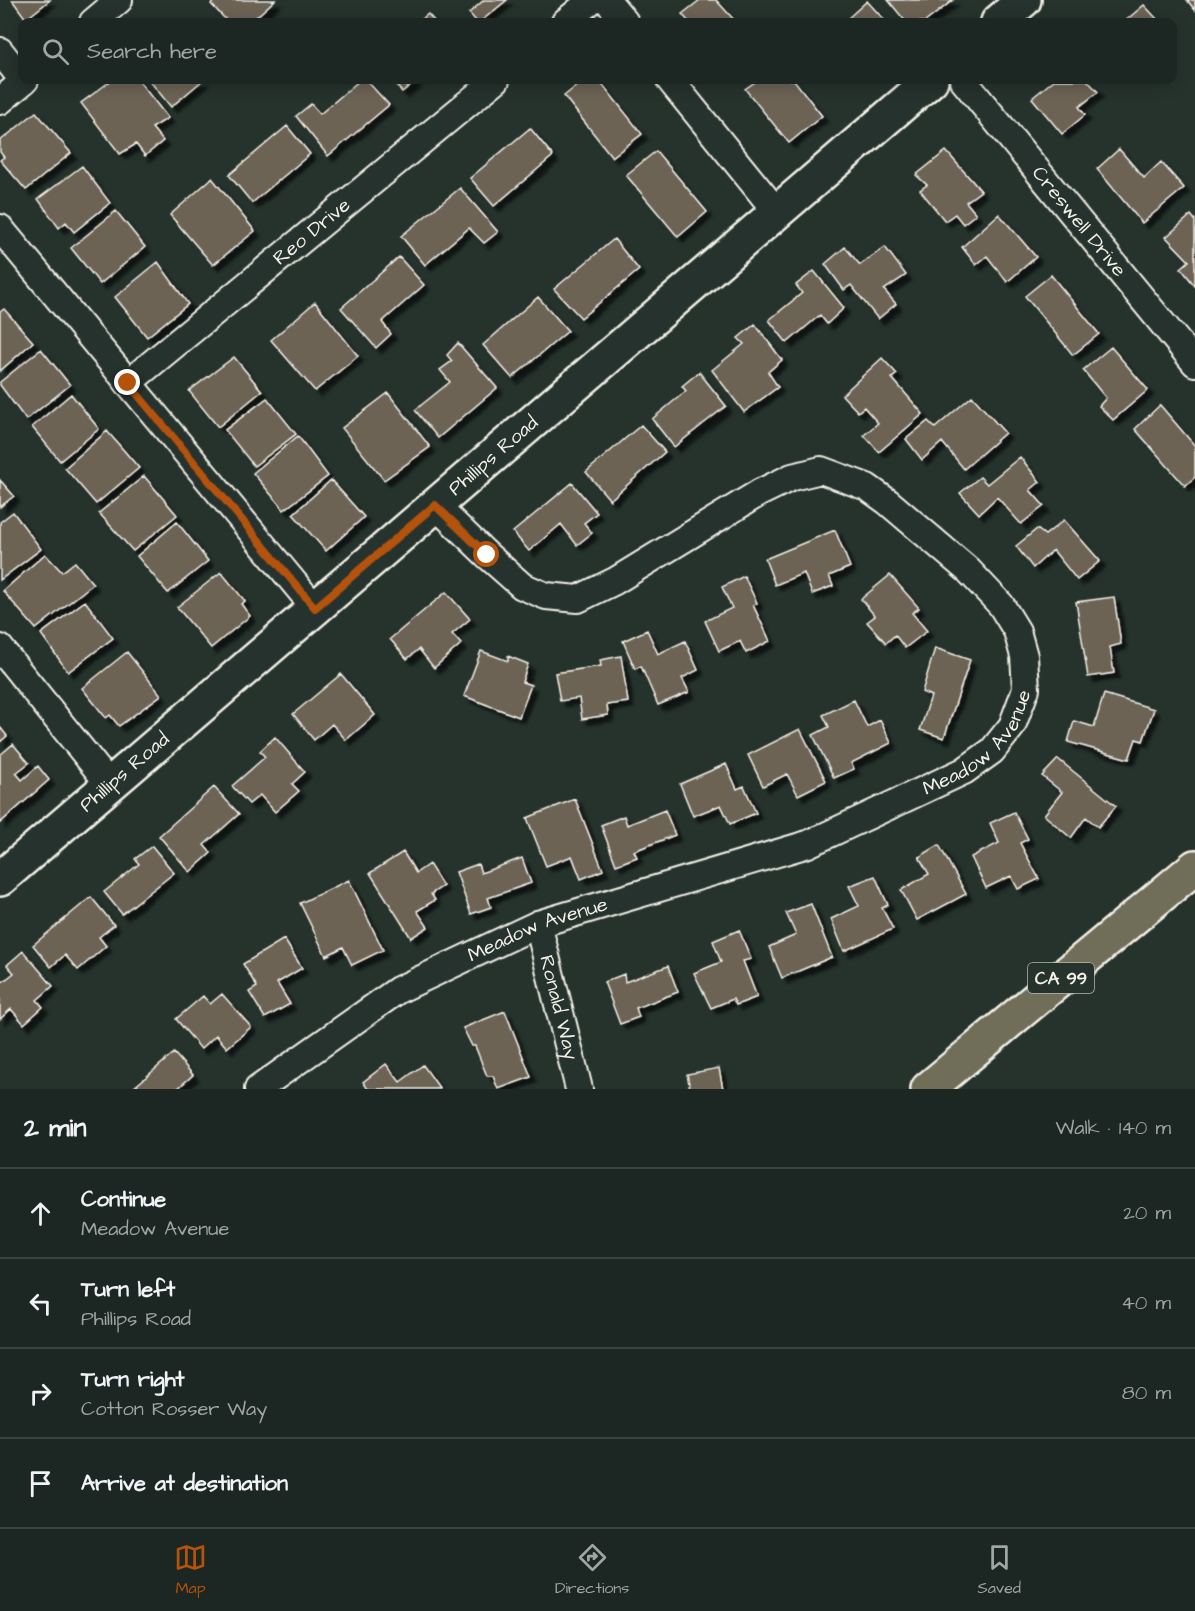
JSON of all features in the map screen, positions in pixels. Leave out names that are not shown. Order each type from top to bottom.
[{"type":"highway","name":"CA 99","points":[[928,1089],[1195,867]]},
{"type":"street","points":[[98,18],[119,0]]},
{"type":"street","points":[[570,18],[592,0]]},
{"type":"street","points":[[607,0],[622,18]]},
{"type":"street","points":[[1003,18],[1024,0]]},
{"type":"street","points":[[0,51],[18,74]]},
{"type":"street","points":[[0,100],[18,84]]},
{"type":"street","name":"Reo Drive","points":[[128,383],[491,84]]},
{"type":"street","points":[[673,84],[776,211]]},
{"type":"street","name":"Phillips Road","points":[[0,879],[926,84]]},
{"type":"street","name":"Creswell Drive","points":[[966,84],[1195,363]]},
{"type":"street","points":[[0,228],[315,608]]},
{"type":"street","name":"Meadow Avenue","points":[[258,1089],[398,990],[537,924],[808,844],[964,771],[992,751],[1012,726],[1026,689],[1024,656],[1017,631],[1001,605],[968,570],[888,502],[867,487],[821,470],[792,477],[759,493],[615,581],[578,599],[546,596],[522,585],[435,505]]},
{"type":"street","points":[[0,648],[110,784]]},
{"type":"street","name":"Ronald Way","points":[[537,924],[579,1089]]},
{"type":"building","points":[[12,0],[50,0],[27,18]]},
{"type":"building","points":[[216,0],[275,0],[255,18],[224,18],[211,4]]},
{"type":"building","points":[[484,0],[507,0],[485,18],[473,18],[469,13]]},
{"type":"building","points":[[700,0],[716,0],[732,18],[686,18],[682,14]]},
{"type":"building","points":[[888,0],[953,0],[930,18],[903,18]]},
{"type":"building","points":[[1187,0],[1195,0],[1195,10]]},
{"type":"building","points":[[867,1],[882,18],[848,18]]},
{"type":"building","points":[[1144,5],[1156,18],[1129,18]]},
{"type":"building","points":[[107,84],[141,84],[168,118],[152,128],[163,141],[145,156],[136,144],[120,154],[81,103]]},
{"type":"building","points":[[152,84],[198,84],[171,107]]},
{"type":"building","points":[[355,84],[370,84],[389,105],[328,156],[296,116],[311,104],[320,114]]},
{"type":"building","points":[[395,84],[412,84],[402,92]]},
{"type":"building","points":[[579,84],[602,84],[642,134],[612,157],[564,96]]},
{"type":"building","points":[[752,84],[797,84],[822,116],[789,143],[745,89]]},
{"type":"building","points":[[1049,84],[1091,84],[1098,92],[1079,107],[1085,115],[1062,134],[1032,98]]},
{"type":"building","points":[[36,112],[71,153],[26,190],[0,160],[4,157],[0,152],[0,141]]},
{"type":"building","points":[[287,126],[310,154],[252,203],[229,175]]},
{"type":"building","points":[[530,128],[553,156],[494,206],[470,178]]},
{"type":"building","points":[[1119,149],[1144,178],[1161,162],[1184,188],[1142,223],[1097,169]]},
{"type":"building","points":[[656,151],[707,212],[678,237],[626,175]]},
{"type":"building","points":[[946,151],[981,191],[966,202],[976,214],[963,224],[955,214],[945,221],[920,190],[927,185],[916,175]]},
{"type":"building","points":[[82,166],[110,203],[74,232],[66,222],[59,228],[38,199]]},
{"type":"building","points":[[212,178],[255,231],[213,265],[170,215]]},
{"type":"building","points":[[460,188],[498,232],[484,243],[469,228],[425,265],[401,236]]},
{"type":"building","points":[[116,211],[145,247],[100,284],[71,248]]},
{"type":"building","points":[[999,214],[1036,257],[1007,282],[987,256],[976,265],[962,247]]},
{"type":"building","points":[[1191,215],[1195,220],[1195,286],[1181,268],[1189,261],[1166,237]]},
{"type":"building","points":[[614,239],[639,270],[581,318],[554,289]]},
{"type":"building","points":[[845,247],[860,265],[885,247],[906,275],[884,290],[896,304],[878,319],[851,285],[844,290],[825,264]]},
{"type":"building","points":[[399,257],[424,285],[382,322],[391,334],[376,348],[341,308]]},
{"type":"building","points":[[158,262],[188,304],[147,337],[115,297]]},
{"type":"building","points":[[814,271],[844,308],[827,324],[820,315],[787,343],[769,320],[802,293],[796,285]]},
{"type":"building","points":[[1051,275],[1099,334],[1073,355],[1025,296]]},
{"type":"building","points":[[538,297],[568,331],[512,378],[483,345]]},
{"type":"building","points":[[315,302],[358,356],[315,391],[271,340]]},
{"type":"building","points":[[4,309],[33,342],[0,371],[0,312]]},
{"type":"building","points":[[755,324],[782,360],[768,372],[778,387],[744,412],[712,370],[744,344],[738,338]]},
{"type":"building","points":[[458,343],[497,388],[438,438],[415,410],[450,382],[440,370],[452,361],[447,355]]},
{"type":"building","points":[[1111,347],[1148,390],[1113,420],[1099,406],[1106,398],[1083,370]]},
{"type":"building","points":[[41,349],[70,385],[26,420],[0,382]]},
{"type":"building","points":[[234,357],[262,391],[218,427],[189,391]]},
{"type":"building","points":[[882,358],[897,374],[892,378],[923,414],[879,452],[864,435],[878,423],[864,407],[858,412],[842,395]]},
{"type":"building","points":[[699,372],[726,406],[674,447],[652,419],[686,391],[682,386]]},
{"type":"building","points":[[388,393],[430,447],[384,480],[342,428]]},
{"type":"building","points":[[71,394],[99,429],[60,461],[32,427]]},
{"type":"building","points":[[972,396],[1005,433],[964,469],[942,442],[922,460],[906,439],[928,421],[935,428]]},
{"type":"building","points":[[267,398],[296,434],[254,466],[225,430]]},
{"type":"building","points":[[1160,405],[1195,446],[1195,477],[1185,486],[1135,429]]},
{"type":"building","points":[[641,425],[665,452],[610,500],[586,472]]},
{"type":"building","points":[[107,431],[139,468],[96,504],[65,468]]},
{"type":"building","points":[[298,436],[328,476],[284,510],[253,473]]},
{"type":"building","points":[[1020,457],[1040,482],[1030,490],[1044,506],[1021,524],[997,497],[979,514],[960,493],[980,477],[987,484]]},
{"type":"building","points":[[144,476],[177,515],[133,551],[99,513]]},
{"type":"building","points":[[0,480],[14,496],[0,507]]},
{"type":"building","points":[[331,480],[364,517],[326,551],[293,514]]},
{"type":"building","points":[[572,483],[597,513],[584,523],[592,533],[577,545],[561,524],[529,551],[513,532]]},
{"type":"building","points":[[13,512],[41,549],[0,580],[0,522]]},
{"type":"building","points":[[1064,520],[1100,561],[1077,580],[1053,550],[1033,568],[1016,546],[1037,529],[1045,535]]},
{"type":"building","points":[[177,522],[208,561],[168,593],[137,556]]},
{"type":"building","points":[[835,530],[850,567],[829,576],[833,586],[812,594],[804,573],[775,585],[765,559]]},
{"type":"building","points":[[45,554],[62,572],[75,562],[93,584],[36,629],[3,591]]},
{"type":"building","points":[[221,572],[245,601],[241,604],[250,616],[211,648],[177,607]]},
{"type":"building","points":[[890,575],[919,608],[912,613],[927,631],[905,648],[895,635],[886,643],[867,622],[875,616],[861,599]]},
{"type":"building","points":[[744,576],[757,603],[753,605],[770,641],[746,653],[740,641],[719,651],[705,621],[732,608],[722,587]]},
{"type":"building","points":[[446,592],[470,619],[452,634],[461,644],[434,668],[419,649],[407,659],[390,639]]},
{"type":"building","points":[[1114,597],[1121,644],[1110,647],[1114,673],[1088,677],[1076,602]]},
{"type":"building","points":[[85,601],[113,638],[68,672],[41,634]]},
{"type":"building","points":[[647,630],[658,654],[685,641],[698,670],[682,678],[689,692],[658,705],[641,666],[635,669],[623,641]]},
{"type":"building","points":[[935,648],[970,660],[944,738],[920,730],[931,696],[922,692]]},
{"type":"building","points":[[481,651],[508,661],[508,656],[528,664],[522,682],[531,685],[519,717],[464,696]]},
{"type":"building","points":[[127,652],[161,695],[119,726],[110,715],[106,718],[82,688]]},
{"type":"building","points":[[621,656],[628,702],[607,705],[608,715],[582,719],[579,698],[560,701],[555,673],[601,666],[600,660]]},
{"type":"building","points":[[341,674],[375,715],[346,740],[332,724],[314,740],[293,714]]},
{"type":"building","points":[[1104,694],[1154,709],[1143,741],[1136,739],[1129,759],[1068,742],[1074,721],[1094,727]]},
{"type":"building","points":[[854,700],[867,727],[880,720],[891,743],[851,763],[854,769],[834,778],[813,735],[829,727],[823,715]]},
{"type":"building","points":[[0,727],[7,736],[0,742]]},
{"type":"building","points":[[800,729],[826,781],[798,795],[787,774],[763,786],[748,755]]},
{"type":"building","points":[[275,737],[305,772],[292,784],[299,791],[275,812],[260,795],[249,804],[232,786],[265,757],[260,751]]},
{"type":"building","points":[[13,744],[29,763],[16,773],[22,780],[38,766],[49,780],[0,823],[0,755]]},
{"type":"building","points":[[1058,759],[1116,806],[1098,827],[1086,817],[1071,838],[1044,815],[1062,792],[1042,776]]},
{"type":"building","points":[[726,764],[737,789],[744,786],[756,813],[730,824],[721,805],[693,816],[680,784]]},
{"type":"building","points":[[214,787],[239,814],[204,845],[211,853],[190,872],[159,836]]},
{"type":"building","points":[[575,799],[603,870],[581,879],[572,856],[546,866],[527,818]]},
{"type":"building","points":[[665,810],[675,835],[634,851],[637,857],[616,865],[601,825],[624,816],[627,825]]},
{"type":"building","points":[[1014,812],[1028,839],[1020,843],[1039,879],[1018,889],[1011,876],[986,888],[971,857],[999,843],[990,823]]},
{"type":"building","points":[[939,845],[966,894],[917,920],[901,890],[929,874],[919,857]]},
{"type":"building","points":[[152,846],[174,873],[122,914],[104,892],[139,864],[135,859]]},
{"type":"building","points":[[403,852],[416,873],[429,864],[443,886],[431,894],[435,900],[417,911],[428,927],[411,938],[370,873]]},
{"type":"building","points":[[522,858],[531,883],[488,898],[491,907],[471,914],[456,872],[478,864],[481,873]]},
{"type":"building","points":[[875,876],[888,905],[882,908],[893,929],[844,951],[831,919],[859,906],[849,886]]},
{"type":"building","points":[[349,880],[383,950],[352,965],[343,947],[326,956],[300,903]]},
{"type":"building","points":[[91,897],[114,925],[99,937],[106,946],[78,970],[65,955],[51,967],[33,945]]},
{"type":"building","points":[[811,904],[832,957],[782,978],[769,947],[796,935],[786,913]]},
{"type":"building","points":[[739,930],[751,959],[743,961],[757,997],[736,1005],[733,999],[711,1008],[694,973],[721,962],[713,941]]},
{"type":"building","points":[[284,939],[302,968],[277,983],[290,1004],[265,1018],[249,992],[257,987],[243,964]]},
{"type":"building","points":[[23,951],[53,986],[37,1000],[43,1007],[24,1024],[11,1009],[0,1019],[0,984],[14,973],[7,965]]},
{"type":"building","points":[[668,966],[678,992],[636,1008],[639,1017],[620,1024],[604,982],[624,974],[625,982]]},
{"type":"building","points":[[222,994],[251,1027],[227,1048],[216,1035],[201,1049],[176,1019],[203,996],[210,1004]]},
{"type":"building","points":[[505,1011],[531,1077],[498,1089],[493,1076],[487,1076],[475,1046],[472,1046],[463,1028]]},
{"type":"building","points":[[174,1053],[193,1075],[177,1089],[132,1089]]},
{"type":"building","points":[[386,1064],[400,1082],[423,1065],[440,1089],[368,1089],[363,1082]]},
{"type":"building","points":[[719,1068],[723,1089],[690,1089],[687,1074]]},
{"type":"route","points":[[128,383],[315,608],[435,505],[487,555]]}]
